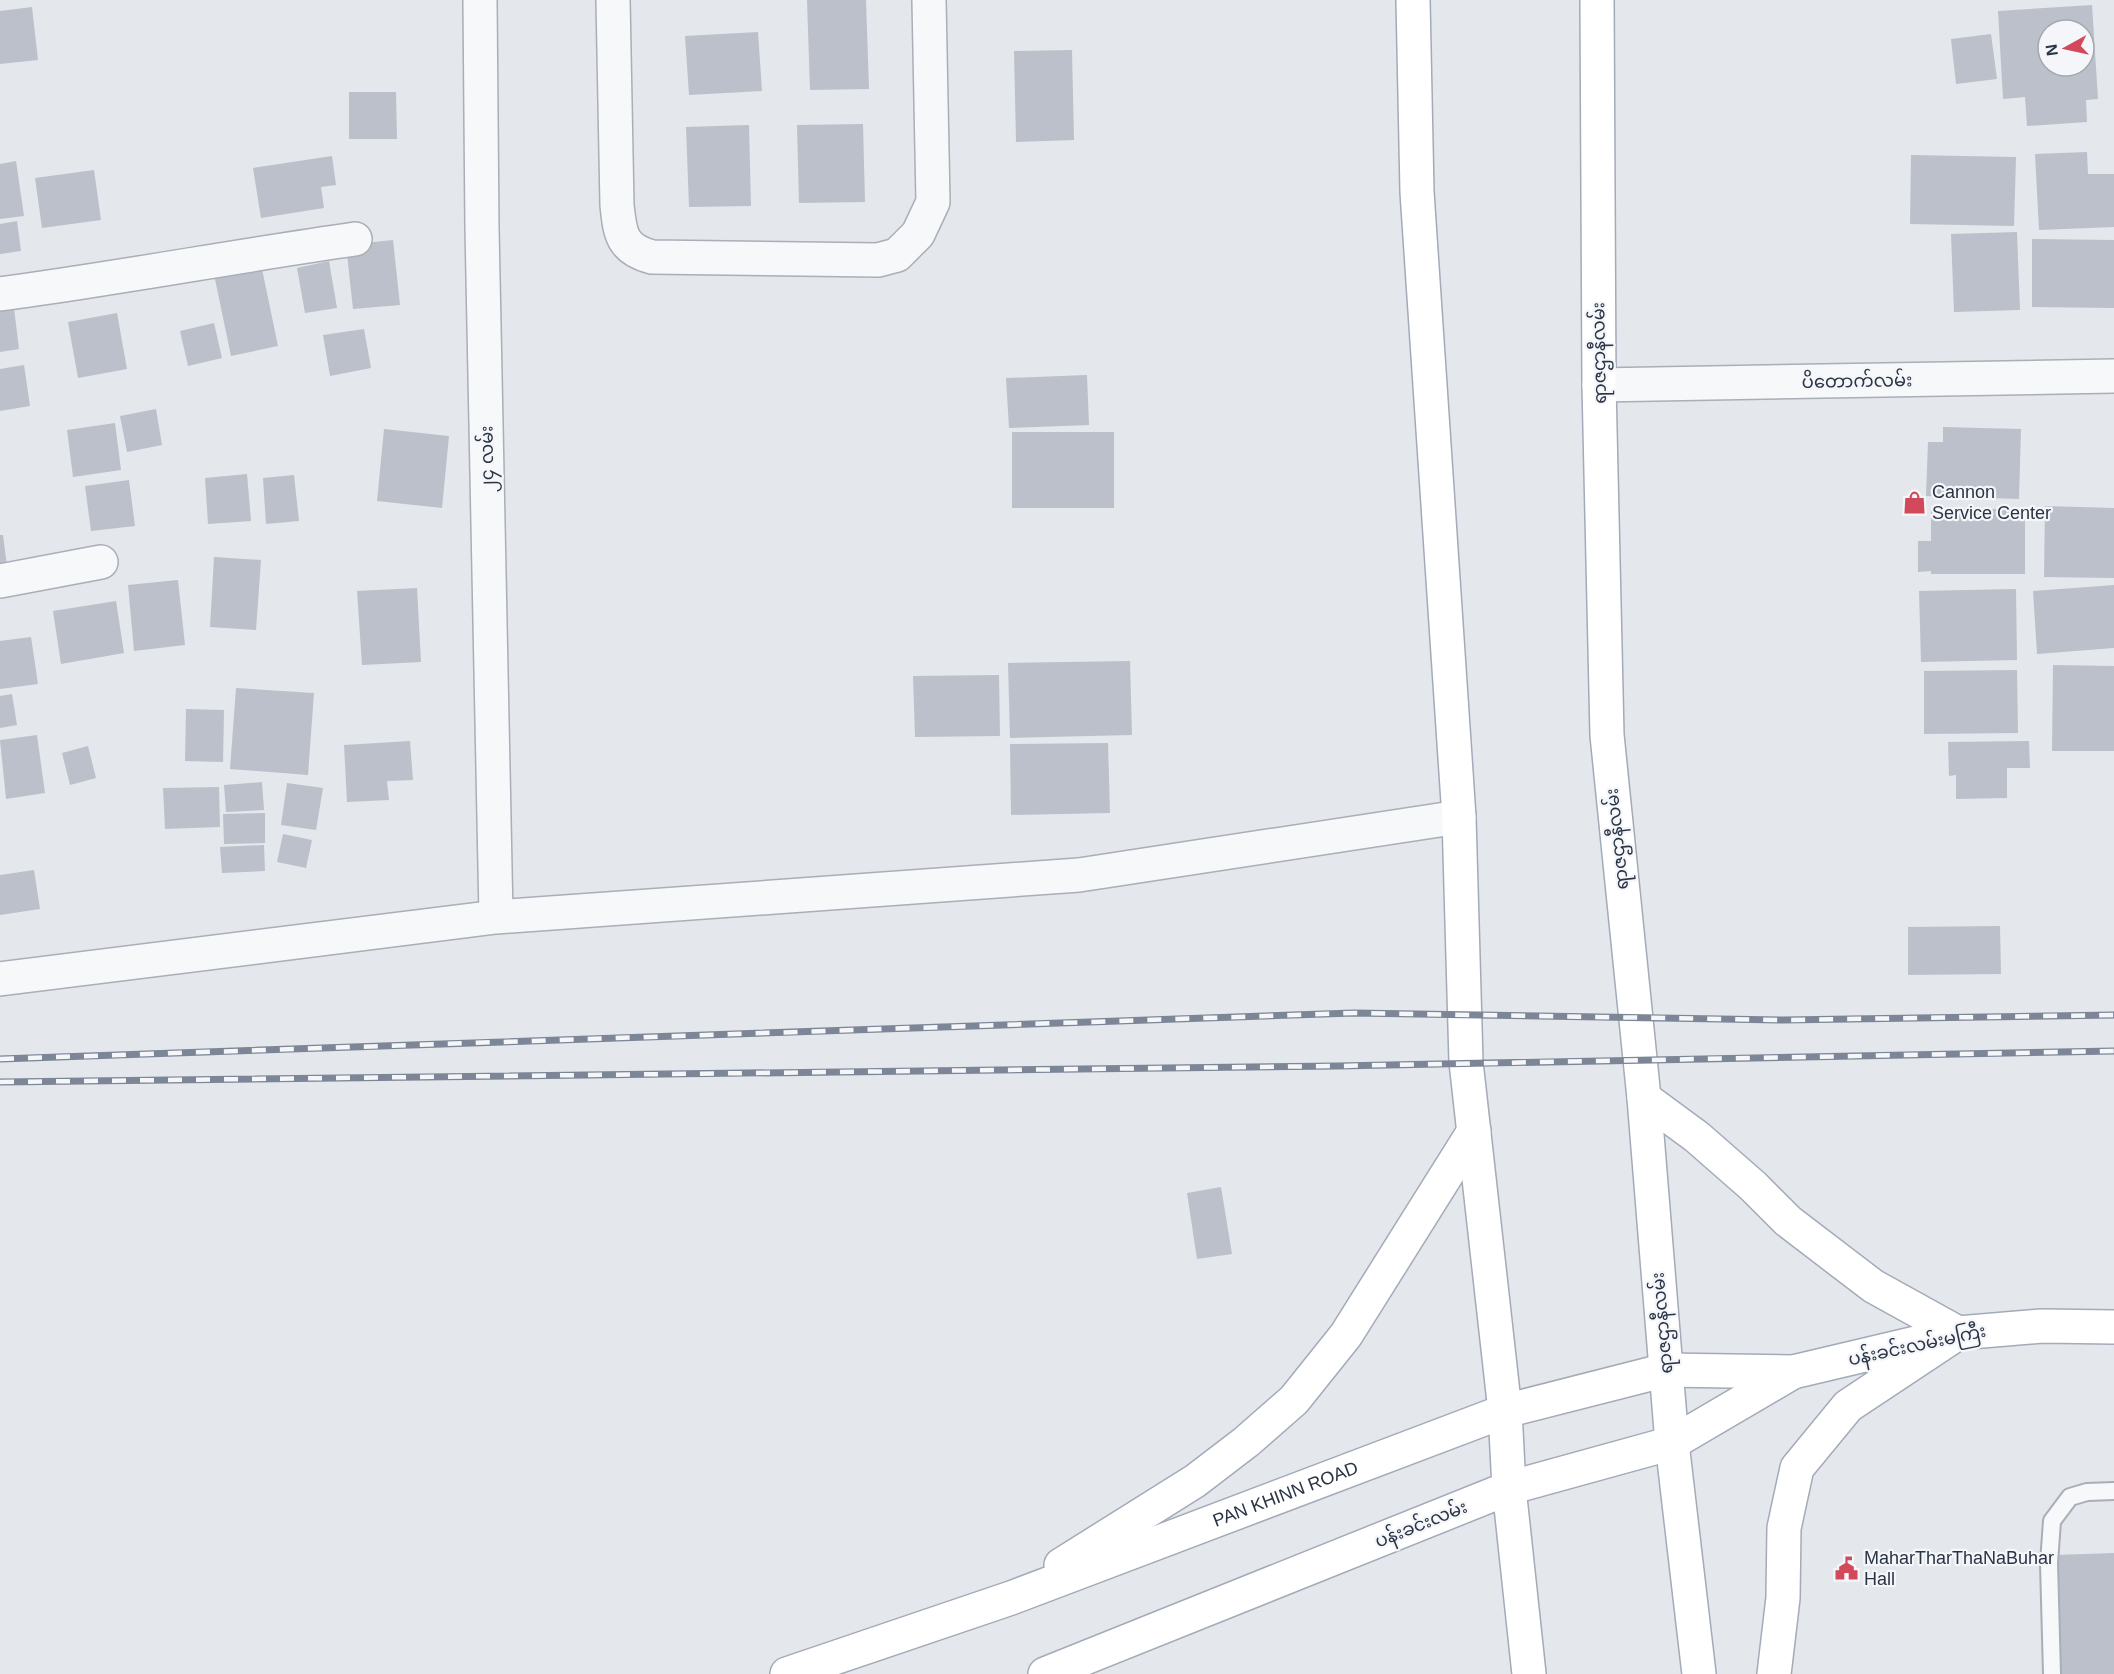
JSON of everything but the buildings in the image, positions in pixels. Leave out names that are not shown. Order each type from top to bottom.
[{"type":"main road","points":[[1413,0],[1417,192],[1460,817],[1464,1015],[1474,1131],[1505,1411],[1509,1488],[1529,1674]]},
{"type":"main road","name":"ရာဇဌာနီလမ်း","points":[[1597,0],[1599,385],[1607,735],[1644,1098],[1672,1443],[1699,1674]]},
{"type":"main road","points":[[1644,1098],[1705,1144],[1753,1186],[1788,1221],[1873,1286],[1958,1333],[1848,1406],[1797,1468],[1784,1528],[1783,1598],[1774,1674]]},
{"type":"main road","points":[[1011,1598],[1118,1526],[1195,1481],[1246,1442],[1294,1400],[1347,1335],[1474,1131]]},
{"type":"main road","name":"ပန်းခင်းလမ်းမကြီး","points":[[1793,1372],[1958,1333],[2042,1326],[2114,1327]]},
{"type":"main road","name":"PAN KHINN ROAD","points":[[787,1674],[1011,1598],[1505,1411],[1666,1370],[1793,1372]]},
{"type":"main road","name":"ပန်းခင်းလမ်း","points":[[1045,1674],[1509,1488],[1672,1443],[1793,1372]]},
{"type":"street","name":"၂၄ လမ်း","points":[[480,0],[482,228],[496,917]]},
{"type":"street","points":[[613,0],[617,205],[620,235],[634,253],[651,257],[878,260],[897,255],[918,234],[933,202],[929,0]]},
{"type":"street","points":[[0,294],[121,278],[250,254],[355,240]]},
{"type":"street","name":"ပိတောက်လမ်း","points":[[1599,385],[2114,376]]},
{"type":"street","points":[[0,581],[101,562]]},
{"type":"street","points":[[0,979],[496,917],[1079,875],[1460,817]]},
{"type":"lane","points":[[2052,1674],[2049,1563],[2052,1521],[2070,1497],[2087,1492],[2114,1491]]},
{"type":"railway","points":[[0,1059],[1354,1013],[1784,1020],[2114,1015]]},
{"type":"railway","points":[[0,1082],[1338,1066],[2114,1051]]},
{"type":"place","name":"Cannon Service Center","points":[[1914,502]]},
{"type":"place","name":"MaharTharThaNaBuhar Hall","points":[[1846,1568]]}]
